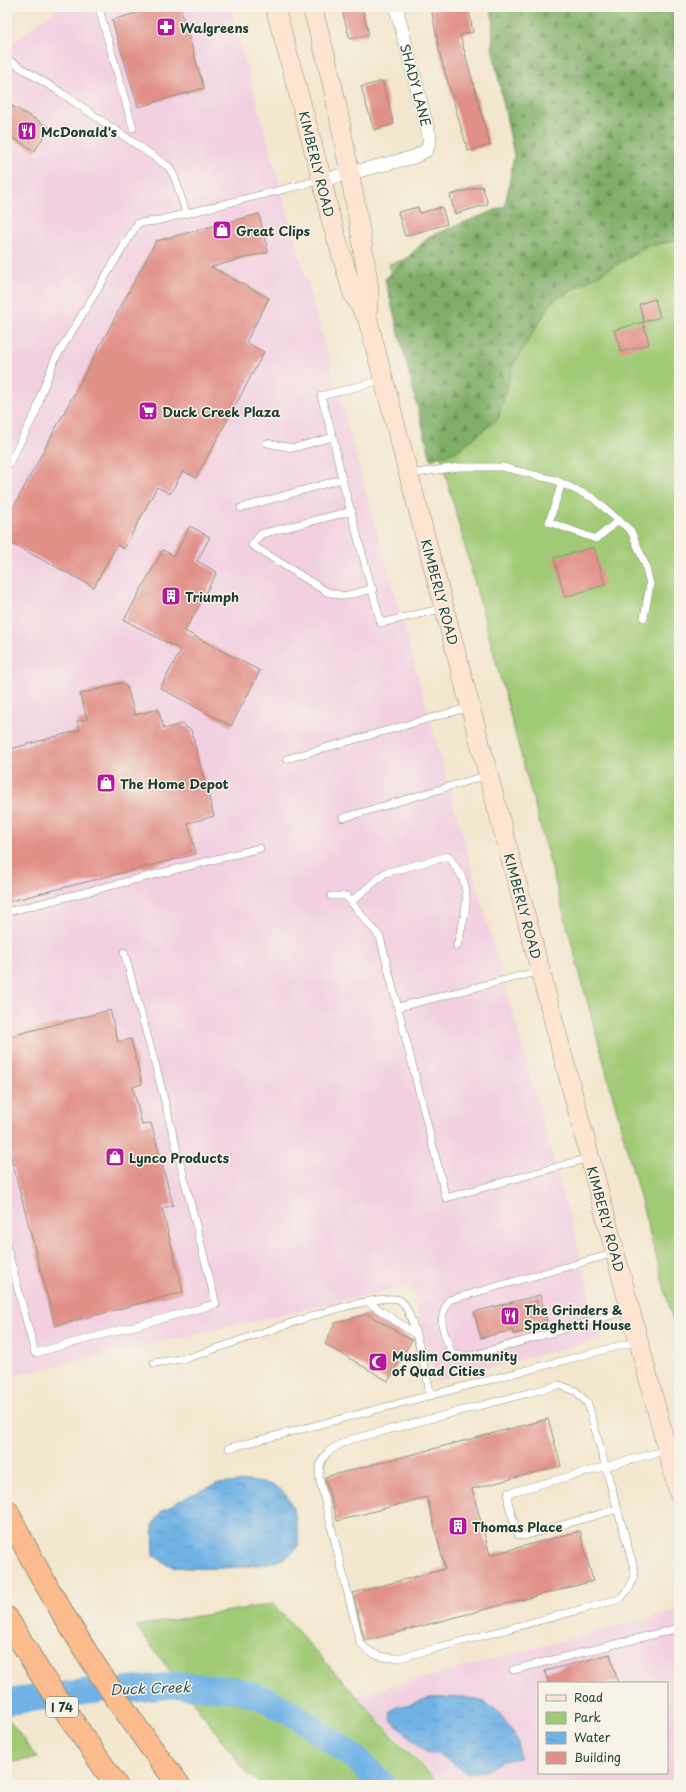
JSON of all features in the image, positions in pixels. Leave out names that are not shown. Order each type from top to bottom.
[{"type":"highway","points":[[7,1511],[67,1621],[126,1713],[180,1785]]},
{"type":"highway","name":"I 74","points":[[9,1622],[43,1678],[116,1785]]},
{"type":"main road","name":"KIMBERLY ROAD","points":[[275,7],[322,180],[330,216],[353,294],[367,317],[384,379],[679,1494]]},
{"type":"main road","name":"KIMBERLY ROAD","points":[[312,7],[327,61],[350,173],[369,288],[367,317]]},
{"type":"street","name":"SHADY LANE","points":[[322,180],[414,157],[427,150],[430,138],[396,7]]},
{"type":"lane","points":[[100,12],[133,128]]},
{"type":"lane","points":[[7,59],[60,92],[169,167],[175,178],[186,213]]},
{"type":"lane","points":[[7,467],[36,412],[41,394],[56,359],[138,224],[322,180]]},
{"type":"lane","points":[[384,379],[321,396],[333,437],[342,479],[352,511],[381,623],[445,608]]},
{"type":"lane","points":[[267,443],[293,448],[333,437]]},
{"type":"lane","points":[[409,474],[459,467],[502,467],[555,480],[593,498],[631,531],[650,584],[644,618]]},
{"type":"lane","points":[[241,508],[342,479]]},
{"type":"lane","points":[[562,483],[549,522],[596,539],[619,520]]},
{"type":"lane","points":[[352,511],[261,534],[252,545],[327,592],[344,596],[373,589]]},
{"type":"lane","points":[[286,759],[470,707]]},
{"type":"lane","points":[[343,818],[488,775]]},
{"type":"lane","points":[[7,912],[260,848]]},
{"type":"lane","points":[[351,902],[385,874],[449,856],[462,877],[466,891],[466,912],[457,946]]},
{"type":"lane","points":[[331,896],[346,896],[380,937],[399,1007],[446,1198],[589,1158]]},
{"type":"lane","points":[[7,1248],[35,1353],[216,1304],[159,1077],[124,952]]},
{"type":"lane","points":[[399,1007],[540,971]]},
{"type":"lane","points":[[615,1253],[449,1300],[442,1312],[442,1327],[452,1354],[468,1357],[630,1310]]},
{"type":"lane","points":[[154,1363],[189,1357],[352,1303],[368,1302],[393,1297],[401,1300],[410,1313],[431,1396]]},
{"type":"lane","points":[[368,1302],[415,1334]]},
{"type":"lane","points":[[229,1448],[638,1341]]},
{"type":"lane","points":[[559,1385],[576,1391],[588,1404],[606,1465],[635,1572],[630,1587],[620,1599],[399,1658],[384,1658],[370,1653],[360,1643],[319,1477],[319,1465],[325,1455],[336,1447],[350,1440],[559,1385]]},
{"type":"lane","points":[[618,1510],[524,1536],[518,1535],[508,1502],[508,1493],[606,1465],[667,1450]]},
{"type":"lane","points":[[513,1670],[679,1628]]},
{"type":"shaded area","points":[[59,7],[230,7],[576,1239],[601,1339],[436,1381],[410,1286],[7,1377],[7,47]]},
{"type":"shaded area","points":[[679,1610],[679,1785],[444,1785],[356,1696]]},
{"type":"green space","points":[[490,7],[679,7],[679,240],[649,246],[553,301],[514,363],[498,419],[457,451],[431,460],[385,279],[430,236],[505,206],[514,155],[492,47],[493,19]]},
{"type":"green space","points":[[679,7],[679,1342],[389,264],[554,219]]},
{"type":"green space","points":[[273,1604],[398,1742],[441,1785],[262,1785],[247,1773],[136,1626]]},
{"type":"green space","points":[[7,1717],[37,1758],[7,1763]]},
{"type":"water","points":[[250,1481],[272,1485],[280,1489],[290,1502],[296,1519],[299,1545],[288,1556],[266,1564],[234,1568],[187,1568],[173,1566],[154,1555],[153,1526],[161,1512],[184,1498],[217,1484]]},
{"type":"water","points":[[463,1697],[485,1702],[500,1714],[513,1732],[518,1742],[519,1758],[502,1761],[486,1771],[468,1773],[440,1755],[426,1752],[392,1721],[390,1712],[396,1707],[430,1698]]},
{"type":"building","name":"Walgreens","points":[[157,7],[180,7],[204,88],[138,107],[112,20]]},
{"type":"building","points":[[341,7],[362,7],[369,34],[350,39]]},
{"type":"building","points":[[431,7],[468,7],[473,32],[460,35],[490,145],[468,151],[440,55]]},
{"type":"building","points":[[382,81],[394,124],[374,130],[361,87]]},
{"type":"building","name":"McDonald's","points":[[7,103],[49,127],[35,151],[7,135]]},
{"type":"building","points":[[482,186],[488,204],[455,214],[450,195]]},
{"type":"building","points":[[418,207],[420,213],[442,207],[447,224],[405,236],[398,212]]},
{"type":"building","name":"Duck Creek Plaza","points":[[259,214],[268,252],[211,267],[269,298],[246,342],[264,352],[196,478],[183,471],[170,494],[157,487],[124,549],[117,545],[94,587],[7,541],[7,519],[156,241]]},
{"type":"building","points":[[655,299],[660,317],[644,322],[639,304]]},
{"type":"building","points":[[643,322],[649,344],[621,352],[614,330]]},
{"type":"building","points":[[190,526],[210,537],[197,561],[217,572],[185,631],[260,671],[231,726],[160,688],[181,650],[124,620],[163,550],[174,556]]},
{"type":"building","points":[[594,547],[605,585],[565,597],[554,558]]},
{"type":"building","name":"The Home Depot","points":[[121,683],[127,687],[135,715],[158,709],[164,729],[181,724],[191,730],[214,816],[188,823],[196,854],[7,902],[7,750],[80,730],[77,721],[87,719],[80,694]]},
{"type":"building","points":[[110,1010],[118,1042],[131,1039],[142,1084],[133,1087],[142,1125],[151,1123],[173,1205],[162,1208],[183,1292],[55,1326],[7,1142],[7,1037]]},
{"type":"building","name":"The Grinders & Spaghetti House","points":[[540,1295],[547,1321],[525,1327],[526,1331],[513,1334],[512,1330],[481,1338],[474,1312]]},
{"type":"building","name":"Muslim Community of Quad Cities","points":[[367,1314],[412,1340],[388,1381],[325,1344],[335,1323]]},
{"type":"building","name":"Thomas Place","points":[[548,1419],[561,1466],[472,1489],[490,1555],[580,1531],[593,1581],[365,1641],[353,1593],[445,1569],[427,1497],[337,1521],[325,1477]]},
{"type":"building","points":[[610,1654],[618,1682],[548,1682],[545,1671]]},
{"type":"waterway","name":"Duck Creek","points":[[7,1702],[107,1689],[119,1691],[178,1685],[238,1690],[265,1699],[298,1717],[358,1760],[383,1785]]},
{"type":"place","name":"Walgreens","points":[[166,27]]},
{"type":"place","name":"McDonald's","points":[[27,131]]},
{"type":"place","name":"Great Clips","points":[[222,230]]},
{"type":"place","name":"Duck Creek Plaza","points":[[148,411]]},
{"type":"place","name":"Triumph","points":[[171,596]]},
{"type":"place","name":"The Home Depot","points":[[106,783]]},
{"type":"place","name":"Lynco Products","points":[[115,1157]]},
{"type":"place","name":"The Grinders & Spaghetti House","points":[[510,1316]]},
{"type":"place","name":"Muslim Community of Quad Cities","points":[[378,1362]]},
{"type":"place","name":"Thomas Place","points":[[458,1526]]}]
